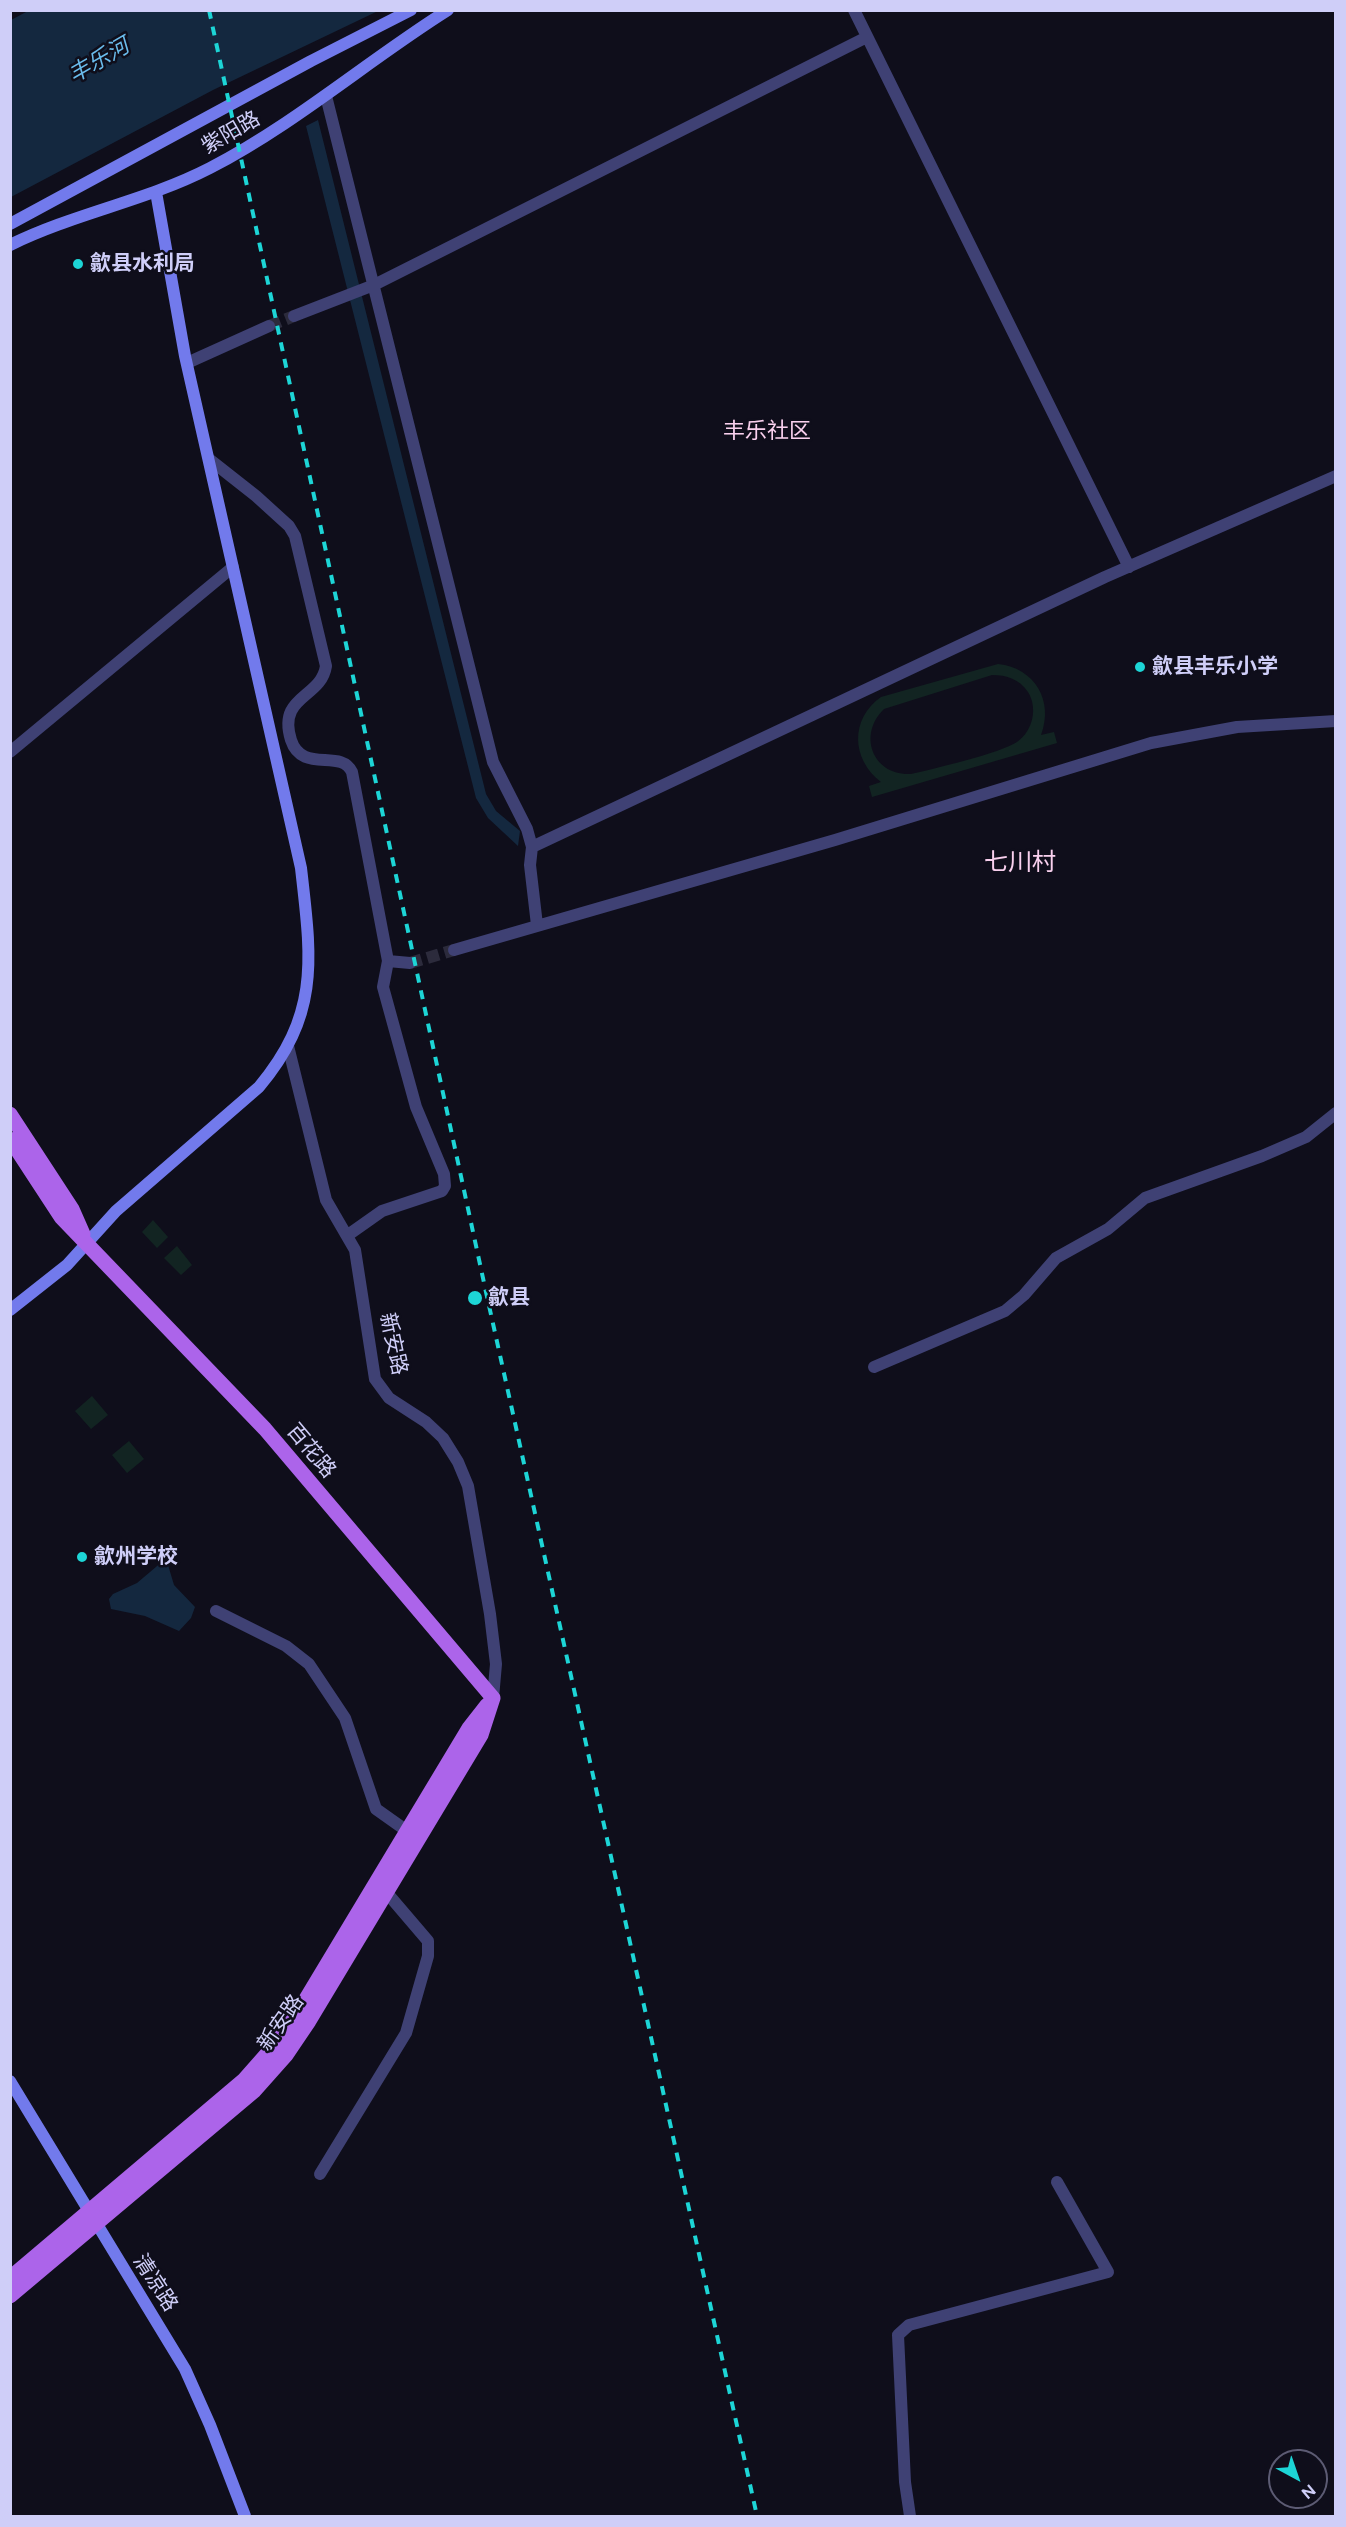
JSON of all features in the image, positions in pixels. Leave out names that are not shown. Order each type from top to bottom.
[{"type":"main road","name":"百花路","points":[[10,1114],[72,1209],[87,1242]]},
{"type":"main road","name":"百花路","points":[[10,1139],[61,1217],[265,1429],[492,1698]]},
{"type":"main road","name":"新安路","points":[[10,2296],[244,2080],[274,2046],[340,1946],[468,1728],[492,1698]]},
{"type":"main road","name":"新安路","points":[[10,2278],[92,2220],[254,2091],[270,2073],[309,2021],[481,1735],[492,1698]]},
{"type":"street","name":"紫阳路","points":[[10,225],[301,66],[411,10]]},
{"type":"street","name":"紫阳路","points":[[10,245],[66,220],[156,192],[212,167],[326,96],[399,42],[448,10]]},
{"type":"street","points":[[854,10],[1129,567]]},
{"type":"street","points":[[294,316],[370,286],[867,37]]},
{"type":"street","points":[[326,96],[370,286],[493,762],[527,829],[531,847],[530,865],[537,925]]},
{"type":"street","points":[[10,1310],[67,1265],[116,1211],[249,1098],[269,1076],[288,1046],[302,1012],[309,978],[310,947],[301,868],[187,363],[156,192]]},
{"type":"street","points":[[187,363],[269,326]]},
{"type":"street","points":[[208,459],[289,526],[298,542],[326,666],[318,682],[292,707],[289,726],[291,738],[296,748],[310,759],[339,760],[349,766],[388,961],[383,987],[416,1107],[437,1151],[444,1174],[445,1186],[437,1193],[382,1211],[348,1235]]},
{"type":"street","points":[[531,847],[1129,567],[1335,476]]},
{"type":"street","points":[[10,752],[233,567]]},
{"type":"street","points":[[454,950],[846,837],[1150,742],[1237,727],[1335,721]]},
{"type":"street","points":[[388,961],[410,963]]},
{"type":"street","name":"新安路","points":[[288,1046],[326,1200],[336,1220],[348,1235],[357,1257],[375,1378],[389,1398],[426,1422],[443,1438],[458,1462],[468,1486],[496,1664],[492,1698]]},
{"type":"street","points":[[874,1366],[1005,1311],[1024,1295],[1056,1258],[1108,1229],[1145,1198],[1262,1156],[1306,1137],[1335,1113]]},
{"type":"street","points":[[216,1611],[286,1646],[309,1664],[345,1718],[376,1809],[407,1831]]},
{"type":"street","points":[[320,2174],[405,2033],[428,1956],[428,1941],[387,1893]]},
{"type":"street","name":"清凉路","points":[[10,2081],[92,2220],[184,2368],[210,2425],[245,2517]]},
{"type":"street","points":[[910,2517],[905,2482],[898,2335],[909,2325],[1108,2272],[1057,2182]]},
{"type":"green space","points":[[998,664],[1011,667],[1031,679],[1038,688],[1045,710],[1041,735],[1054,732],[1057,743],[872,797],[869,786],[881,782],[864,762],[858,739],[859,727],[871,706],[881,697]],"holes":[[[997,675],[1017,681],[1031,698],[1033,712],[1030,726],[1017,742],[982,756],[911,774],[898,773],[879,761],[873,752],[871,730],[884,709]]]},
{"type":"green space","points":[[153,1220],[168,1237],[157,1248],[142,1232]]},
{"type":"green space","points":[[177,1246],[192,1265],[181,1275],[164,1258]]},
{"type":"green space","points":[[92,1396],[108,1415],[91,1429],[75,1411]]},
{"type":"green space","points":[[129,1441],[144,1459],[127,1473],[112,1455]]},
{"type":"water","name":"丰乐河","points":[[28,11],[378,11],[213,90],[11,197],[11,20]]},
{"type":"water","points":[[318,120],[486,794],[496,811],[520,831],[518,846],[488,818],[476,798],[306,126]]},
{"type":"water","points":[[163,1561],[168,1565],[174,1585],[195,1607],[191,1618],[179,1631],[145,1616],[111,1609],[109,1599],[113,1594],[137,1583]]},
{"type":"tunnel","points":[[269,326],[294,316]]},
{"type":"tunnel","points":[[410,963],[454,950]]},
{"type":"railway","points":[[209,10],[486,1292],[757,2516]]},
{"type":"place","name":"歙县水利局","points":[[78,264]]},
{"type":"place","name":"歙县丰乐小学","points":[[1140,667]]},
{"type":"place","name":"歙县","points":[[475,1298]]},
{"type":"place","name":"歙州学校","points":[[82,1557]]},
{"type":"district","name":"丰乐社区","points":[[767,432]]},
{"type":"district","name":"七川村","points":[[1020,863]]}]
